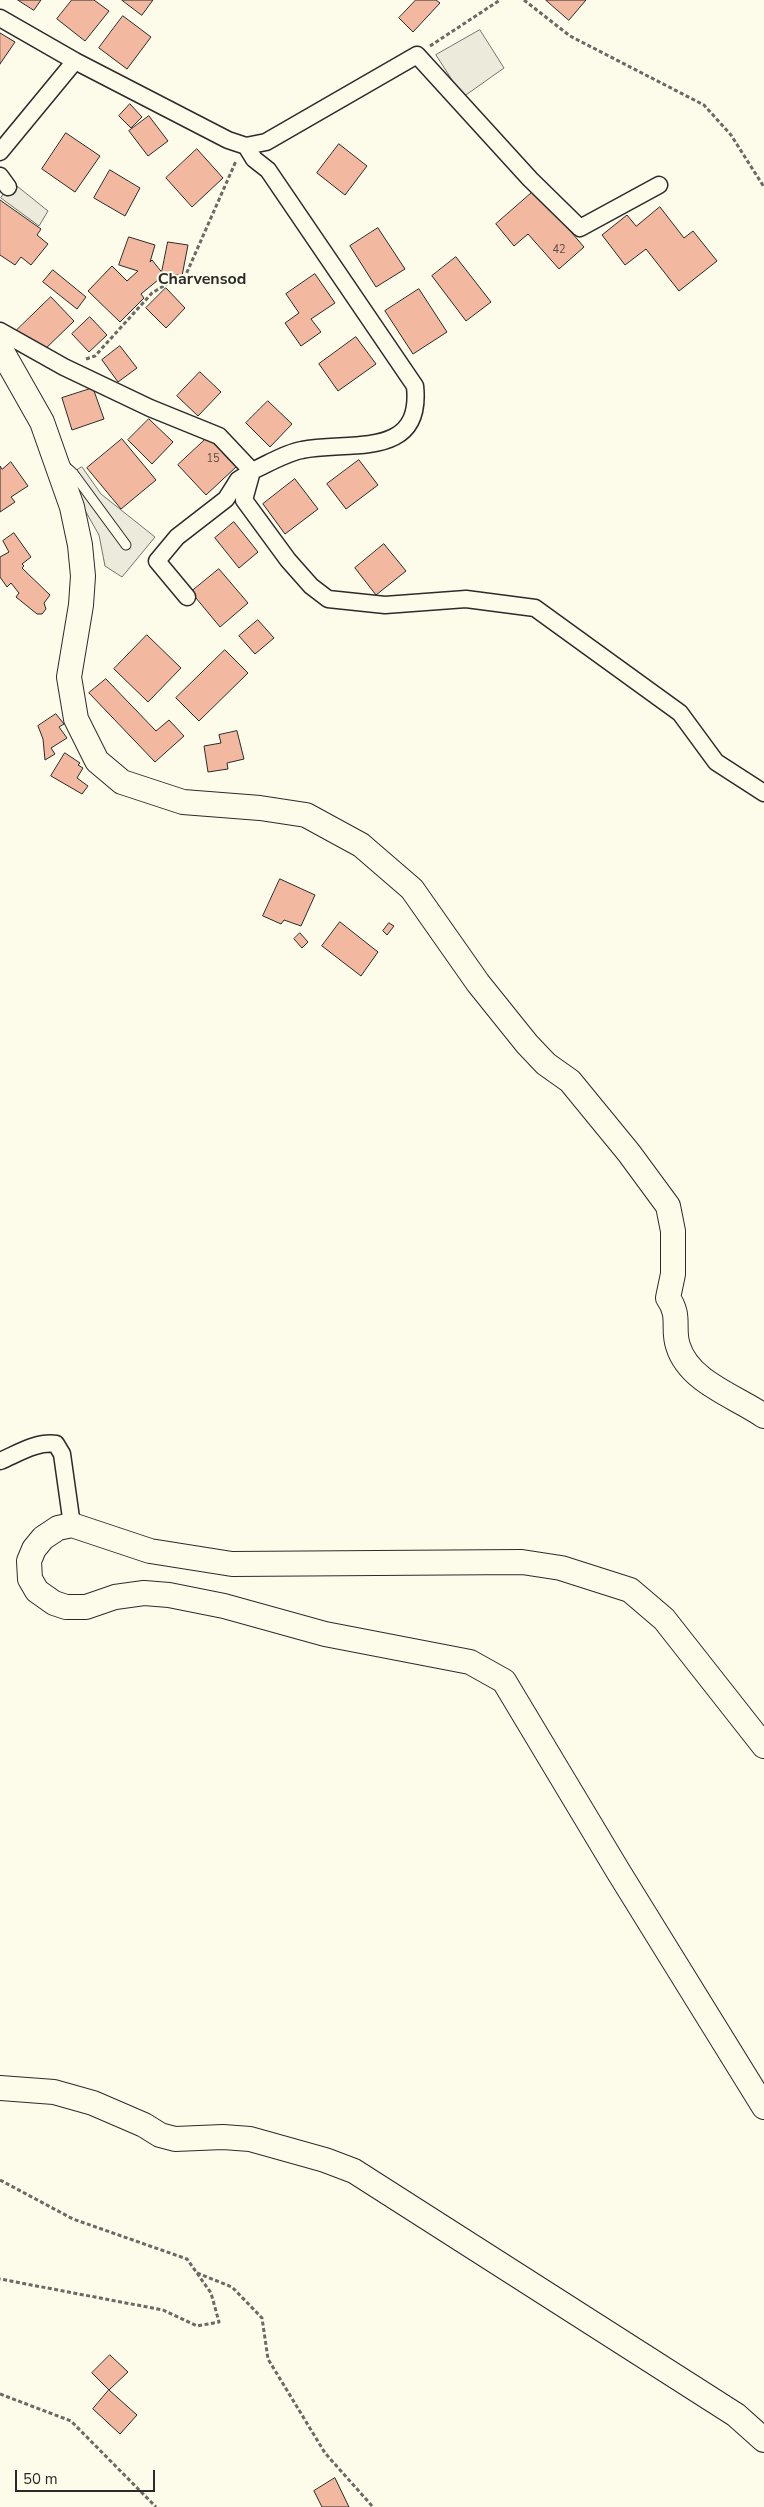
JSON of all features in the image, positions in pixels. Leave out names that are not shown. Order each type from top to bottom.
[{"type":"street","points":[[0,18],[75,61],[228,140],[246,146],[266,142],[291,129],[417,55],[530,179],[580,228],[659,185]]},
{"type":"street","points":[[0,152],[75,61]]},
{"type":"street","points":[[187,597],[157,561],[177,537],[226,499],[238,480],[252,471],[301,450],[382,443],[398,436],[411,420],[417,402],[415,386],[268,170],[254,158],[246,146]]},
{"type":"street","points":[[0,331],[64,367],[150,408],[219,436],[252,471]]},
{"type":"street","points":[[0,348],[42,422],[72,506],[80,545],[83,576],[81,605],[69,677],[71,699],[76,719],[97,761],[122,782],[183,802],[260,808],[306,816],[361,845],[412,889],[478,983],[527,1044],[546,1064],[570,1081],[629,1153],[668,1206],[673,1231],[673,1274],[668,1298],[676,1308],[676,1342],[682,1358],[697,1376],[764,1416]]},
{"type":"street","points":[[252,471],[244,500],[288,560],[311,586],[328,599],[385,606],[466,598],[535,608],[680,713],[716,762],[764,793]]},
{"type":"street","points":[[0,1461],[35,1446],[47,1443],[56,1444],[62,1454],[72,1525]]},
{"type":"street","points":[[764,1746],[664,1619],[630,1590],[570,1571],[522,1562],[232,1564],[150,1551],[72,1525],[58,1528],[43,1538],[34,1548],[29,1561],[30,1579],[37,1591],[54,1603],[66,1607],[86,1607],[130,1594],[144,1593],[169,1596],[224,1606],[325,1634],[470,1662],[504,1681],[764,2107]]},
{"type":"street","points":[[0,2088],[54,2092],[93,2103],[144,2125],[160,2135],[175,2139],[250,2139],[325,2160],[354,2171],[736,2415],[764,2440]]},
{"type":"lane","points":[[57,460],[73,473],[126,545]]},
{"type":"path","points":[[417,55],[500,0]]},
{"type":"path","points":[[524,0],[570,36],[704,106],[732,135],[764,187]]},
{"type":"path","points":[[64,367],[95,356],[152,293],[170,282],[184,279],[235,162],[246,146]]},
{"type":"path","points":[[0,2180],[73,2219],[186,2259],[211,2293],[219,2322],[197,2326],[163,2310],[0,2280]]},
{"type":"path","points":[[196,2272],[232,2287],[262,2318],[268,2359],[325,2452],[373,2507]]},
{"type":"path","points":[[0,2394],[71,2421],[156,2507]]},
{"type":"shaded area","points":[[480,30],[504,68],[463,97],[436,55]]},
{"type":"shaded area","points":[[12,182],[48,211],[39,226],[1,198]]},
{"type":"shaded area","points":[[82,467],[101,494],[155,537],[122,577],[105,566],[99,535],[66,477]]},
{"type":"building","points":[[18,0],[41,0],[34,10]]},
{"type":"building","points":[[72,0],[94,0],[109,11],[85,41],[57,19]]},
{"type":"building","points":[[122,0],[153,0],[142,15]]},
{"type":"building","points":[[416,0],[436,0],[440,3],[413,32],[399,18]]},
{"type":"building","points":[[546,0],[586,0],[569,20]]},
{"type":"building","points":[[123,16],[151,37],[127,69],[99,48]]},
{"type":"building","points":[[0,33],[15,42],[0,64]]},
{"type":"building","points":[[130,104],[142,117],[131,128],[119,116]]},
{"type":"building","points":[[149,116],[168,141],[148,156],[129,131]]},
{"type":"building","points":[[66,133],[100,156],[75,192],[42,169]]},
{"type":"building","points":[[339,144],[367,166],[345,195],[317,173]]},
{"type":"building","points":[[197,149],[223,178],[192,207],[166,178]]},
{"type":"building","points":[[110,170],[140,188],[125,216],[94,198]]},
{"type":"building","points":[[535,190],[584,247],[559,269],[528,234],[514,246],[496,224]]},
{"type":"building","points":[[0,200],[41,229],[37,235],[48,244],[31,265],[21,257],[15,265],[0,255]]},
{"type":"building","points":[[660,207],[684,238],[693,231],[717,261],[679,291],[646,249],[625,265],[602,235],[627,215],[636,226]]},
{"type":"building","points":[[378,228],[405,269],[376,287],[350,246]]},
{"type":"building","points":[[129,237],[155,245],[150,262],[152,260],[164,275],[141,294],[144,298],[120,322],[88,291],[112,266],[127,281],[138,271],[119,265]]},
{"type":"building","points":[[168,242],[188,245],[182,276],[162,272]]},
{"type":"building","points":[[456,257],[491,302],[466,321],[432,276]]},
{"type":"building","points":[[53,270],[86,297],[77,309],[43,282]]},
{"type":"building","points":[[315,274],[335,303],[311,319],[321,332],[301,346],[285,323],[299,313],[286,294]]},
{"type":"building","points":[[166,288],[185,308],[166,328],[146,308]]},
{"type":"building","points":[[419,289],[447,332],[413,354],[385,311]]},
{"type":"building","points":[[51,297],[74,321],[40,354],[17,330]]},
{"type":"building","points":[[90,317],[107,335],[89,352],[72,334]]},
{"type":"building","points":[[356,337],[376,364],[338,391],[319,364]]},
{"type":"building","points":[[120,346],[137,368],[118,382],[102,360]]},
{"type":"building","points":[[200,372],[221,392],[198,416],[177,396]]},
{"type":"building","points":[[93,388],[104,419],[72,430],[62,398]]},
{"type":"building","points":[[268,401],[292,424],[270,447],[246,423]]},
{"type":"building","points":[[149,419],[173,442],[152,464],[128,440]]},
{"type":"building","points":[[208,437],[236,467],[206,495],[178,465]]},
{"type":"building","points":[[122,439],[156,480],[121,509],[87,468]]},
{"type":"building","points":[[359,460],[378,485],[346,509],[327,484]]},
{"type":"building","points":[[11,462],[28,486],[11,497],[15,502],[0,512],[0,466],[2,469]]},
{"type":"building","points":[[295,479],[318,509],[285,534],[263,504]]},
{"type":"building","points":[[234,522],[258,552],[239,568],[215,538]]},
{"type":"building","points":[[14,533],[31,557],[22,564],[24,566],[22,568],[50,595],[44,603],[46,609],[42,614],[37,614],[16,597],[19,593],[11,583],[7,587],[0,577],[0,557],[9,552],[3,541]]},
{"type":"building","points":[[384,544],[406,571],[376,595],[355,568]]},
{"type":"building","points":[[219,569],[248,603],[220,627],[191,592]]},
{"type":"building","points":[[258,620],[274,638],[255,654],[239,636]]},
{"type":"building","points":[[147,635],[181,668],[148,702],[114,669]]},
{"type":"building","points":[[225,650],[248,673],[199,721],[176,698]]},
{"type":"building","points":[[106,679],[156,731],[169,720],[184,736],[155,762],[89,693]]},
{"type":"building","points":[[56,714],[64,724],[59,727],[67,738],[51,748],[55,754],[45,760],[43,739],[38,726]]},
{"type":"building","points":[[237,731],[244,759],[227,763],[228,769],[208,772],[204,746],[221,743],[219,735]]},
{"type":"building","points":[[65,753],[80,763],[78,765],[83,768],[77,778],[88,786],[82,794],[51,776]]},
{"type":"building","points":[[280,879],[315,895],[301,926],[284,920],[281,924],[263,916]]},
{"type":"building","points":[[340,922],[378,952],[361,976],[322,946]]},
{"type":"building","points":[[389,923],[394,926],[387,935],[383,931]]},
{"type":"building","points":[[300,933],[308,942],[302,948],[294,939]]},
{"type":"building","points":[[110,2355],[128,2372],[109,2390],[92,2373]]},
{"type":"building","points":[[109,2390],[137,2415],[120,2434],[93,2409]]},
{"type":"building","points":[[335,2478],[349,2507],[322,2507],[314,2491]]},
{"type":"district","name":"Charvensod","points":[[202,280]]}]
